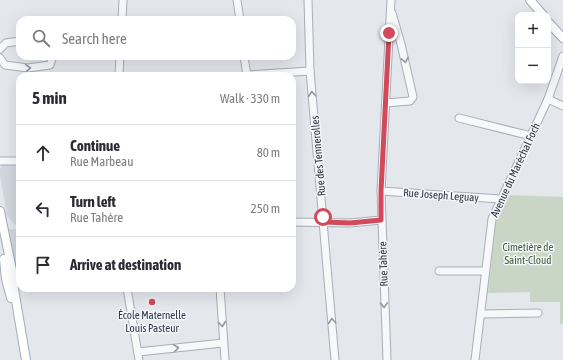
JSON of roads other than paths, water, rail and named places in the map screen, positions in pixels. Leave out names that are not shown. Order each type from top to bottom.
[{"type":"main road","points":[[530,0],[540,12]]},
{"type":"main road","points":[[551,25],[563,38]]},
{"type":"main road","points":[[0,211],[20,360]]},
{"type":"main road","points":[[0,234],[14,289],[26,360]]},
{"type":"street","points":[[122,16],[123,0]]},
{"type":"street","points":[[237,0],[239,16]]},
{"type":"street","name":"Rue des Tennerolles","points":[[308,0],[310,71],[335,360]]},
{"type":"street","name":"Rue Tahère","points":[[386,360],[381,191],[391,0]]},
{"type":"street","points":[[386,102],[410,101],[413,97],[401,44],[390,10]]},
{"type":"street","points":[[0,49],[6,43],[16,42]]},
{"type":"street","name":"Avenue du Maréchal Foch","points":[[475,360],[490,224],[548,99],[563,56]]},
{"type":"street","points":[[0,58],[6,65],[28,68],[50,65],[52,60]]},
{"type":"street","points":[[119,72],[120,60]]},
{"type":"street","points":[[245,60],[246,72]]},
{"type":"street","points":[[296,72],[310,71]]},
{"type":"street","points":[[548,99],[563,106]]},
{"type":"street","points":[[459,118],[531,136]]},
{"type":"street","points":[[0,162],[16,161]]},
{"type":"street","name":"Rue Joseph Leguay","points":[[381,191],[501,199]]},
{"type":"street","points":[[296,222],[350,223],[381,220]]},
{"type":"street","points":[[439,271],[485,271]]},
{"type":"street","points":[[128,292],[139,360]]},
{"type":"street","points":[[220,292],[225,360]]},
{"type":"street","points":[[481,314],[538,313]]},
{"type":"street","points":[[138,352],[223,343]]},
{"type":"place","name":"École Maternelle Louis Pasteur","points":[[152,302]]},
{"type":"park label","name":"Cimetière de Saint-Cloud","points":[[528,253]]}]
